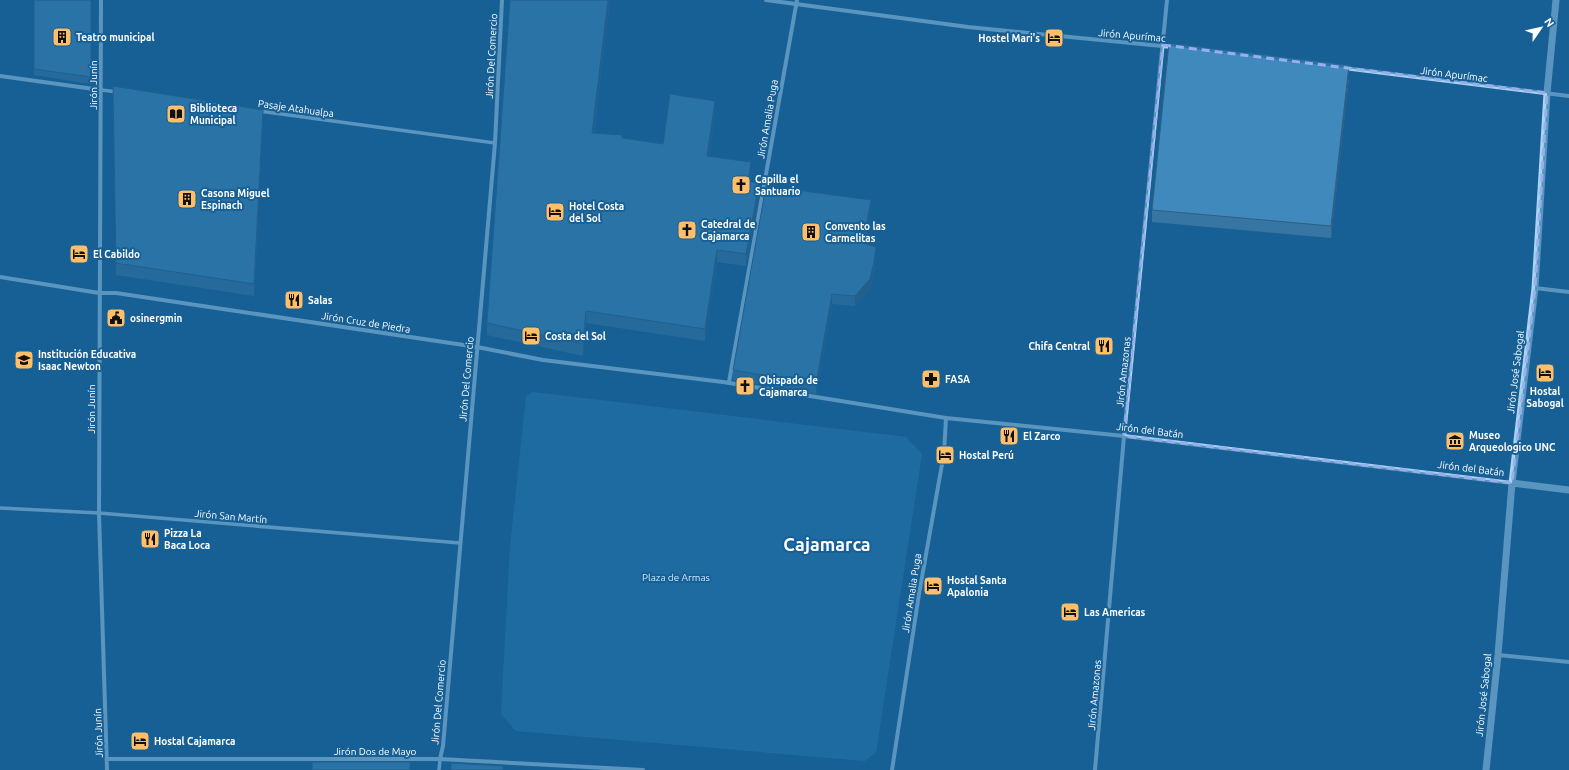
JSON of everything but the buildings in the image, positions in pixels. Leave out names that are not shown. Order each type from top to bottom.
[{"type":"street","name":"Jirón Junín","points":[[101,0],[99,513],[107,770]]},
{"type":"street","name":"Jirón Del Comercio","points":[[440,759],[443,746],[495,143],[502,0]]},
{"type":"street","name":"Jirón Apurímac","points":[[766,0],[796,2],[968,27],[1179,47]]},
{"type":"street","name":"Jirón Amazonas","points":[[1095,770],[1124,436],[1167,0]]},
{"type":"street","name":"Jirón José Sabogal","points":[[1486,770],[1498,656],[1512,483],[1535,288],[1547,93],[1556,0]]},
{"type":"street","name":"Jirón Amalia Puga","points":[[729,382],[796,2]]},
{"type":"street","name":"Jirón Apurímac","points":[[1336,67],[1569,96]]},
{"type":"street","points":[[0,76],[125,93]]},
{"type":"street","name":"Pasaje Atahualpa","points":[[251,110],[495,143]]},
{"type":"street","name":"Jirón Cruz de Piedra","points":[[0,277],[99,293],[116,293],[477,347],[543,360],[729,382]]},
{"type":"street","points":[[1535,288],[1569,292]]},
{"type":"street","name":"Jirón del Batán","points":[[729,382],[946,418],[1124,436],[1569,490]]},
{"type":"street","name":"Jirón Amalia Puga","points":[[892,770],[919,594],[944,453],[946,418]]},
{"type":"street","name":"Jirón San Martín","points":[[0,508],[99,513],[460,543]]},
{"type":"street","points":[[1498,656],[1569,662]]},
{"type":"street","name":"Jirón Dos de Mayo","points":[[107,759],[440,759],[643,770]]},
{"type":"street","points":[[439,770],[440,759]]},
{"type":"highlighted area","points":[[1163,45],[1547,93],[1535,288],[1512,483],[1124,436]]},
{"type":"green space","name":"Plaza de Armas","points":[[533,392],[906,437],[922,454],[876,752],[865,761],[516,731],[501,714],[510,547],[526,397]]},
{"type":"place","name":"Teatro municipal","points":[[62,37]]},
{"type":"place","name":"Hostel Mari's","points":[[1054,38]]},
{"type":"place","name":"Biblioteca Municipal","points":[[176,114]]},
{"type":"place","name":"Capilla el Santuario","points":[[741,185]]},
{"type":"place","name":"Casona Miguel Espinach","points":[[187,199]]},
{"type":"place","name":"Hotel Costa del Sol","points":[[555,212]]},
{"type":"place","name":"Catedral de Cajamarca","points":[[687,230]]},
{"type":"place","name":"Convento las Carmelitas","points":[[811,232]]},
{"type":"place","name":"El Cabildo","points":[[79,254]]},
{"type":"place","name":"Salas","points":[[294,300]]},
{"type":"place","name":"osinergmin","points":[[116,318]]},
{"type":"place","name":"Costa del Sol","points":[[531,336]]},
{"type":"place","name":"Chifa Central","points":[[1104,346]]},
{"type":"place","name":"Institución Educativa Isaac Newton","points":[[24,360]]},
{"type":"place","name":"Hostal Sabogal","points":[[1545,373]]},
{"type":"place","name":"FASA","points":[[931,379]]},
{"type":"place","name":"Obispado de Cajamarca","points":[[745,386]]},
{"type":"place","name":"El Zarco","points":[[1009,436]]},
{"type":"place","name":"Museo Arqueologico UNC","points":[[1455,441]]},
{"type":"place","name":"Hostal Perú","points":[[945,455]]},
{"type":"place","name":"Pizza La Baca Loca","points":[[150,539]]},
{"type":"place","name":"Hostal Santa Apalonia","points":[[933,586]]},
{"type":"place","name":"Las Americas","points":[[1070,612]]},
{"type":"place","name":"Hostal Cajamarca","points":[[140,741]]},
{"type":"district","name":"Cajamarca","points":[[827,545]]}]
